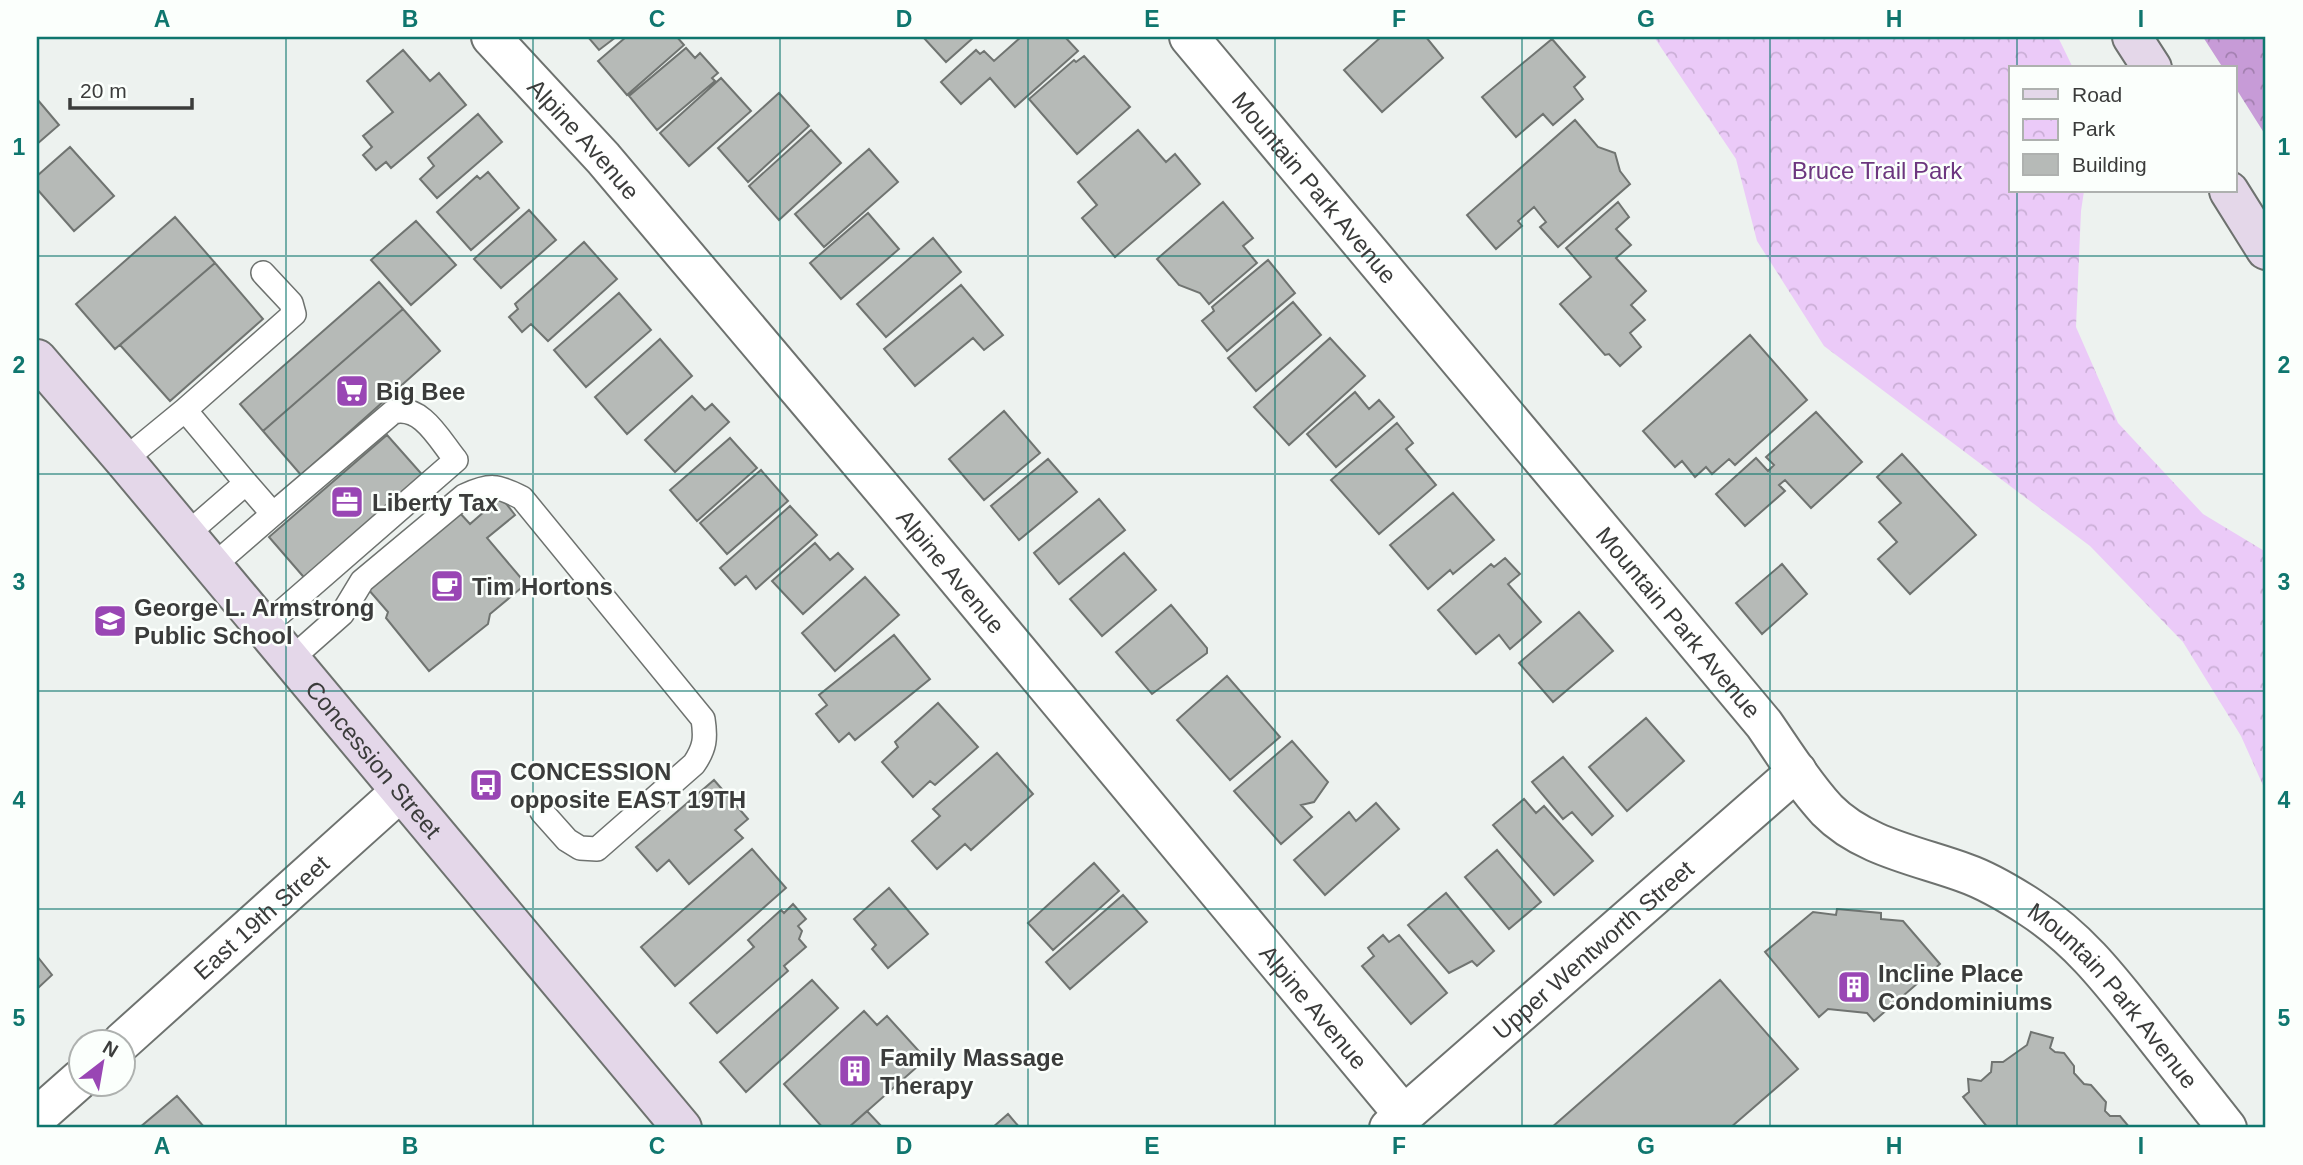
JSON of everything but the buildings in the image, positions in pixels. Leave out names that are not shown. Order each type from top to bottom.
[{"type":"main road","points":[[2132,37],[2151,66]]},
{"type":"main road","points":[[2230,192],[2266,250]]},
{"type":"main road","name":"Concession Street","points":[[40,371],[124,460],[682,1128]]},
{"type":"street","name":"Alpine Avenue","points":[[491,37],[612,168],[892,500],[1397,1121]]},
{"type":"street","name":"Mountain Park Avenue","points":[[1189,37],[1764,724],[1828,811],[1856,831],[1894,851],[1967,874],[2031,908],[2065,933],[2096,962],[2227,1128]]},
{"type":"street","name":"Upper Wentworth Street","points":[[1397,1121],[1797,771]]},
{"type":"street","name":"East 19th Street","points":[[136,1029],[400,792]]},
{"type":"street","points":[[37,1117],[66,1091]]},
{"type":"lane","points":[[124,460],[294,314],[291,303],[263,273]]},
{"type":"lane","points":[[212,567],[393,412],[402,409],[421,418],[456,460],[263,628]]},
{"type":"lane","points":[[185,410],[273,514]]},
{"type":"lane","points":[[186,535],[246,483]]},
{"type":"lane","points":[[290,660],[342,614],[362,581],[464,496],[483,487],[502,488],[522,498],[703,719],[706,737],[703,751],[694,764],[597,849],[580,848],[567,840],[542,812]]},
{"type":"green space","name":"Bruce Trail Park","points":[[1654,37],[2058,37],[2072,66],[2009,66],[2009,192],[2084,192],[2076,327],[2118,423],[2203,514],[2266,552],[2266,792],[2241,736],[2183,642],[2090,546],[1824,346],[1757,241],[1736,159]]},
{"type":"green space","points":[[2203,37],[2266,37],[2266,136],[2236,89],[2236,66],[2222,66]]},
{"type":"place","name":"Big Bee","points":[[352,391]]},
{"type":"place","name":"Liberty Tax","points":[[347,502]]},
{"type":"place","name":"Tim Hortons","points":[[447,586]]},
{"type":"place","name":"George L. Armstrong Public School","points":[[110,621]]},
{"type":"place","name":"CONCESSION opposite EAST 19TH","points":[[486,785]]},
{"type":"place","name":"Incline Place Condominiums","points":[[1854,987]]},
{"type":"place","name":"Family Massage Therapy","points":[[855,1071]]}]
